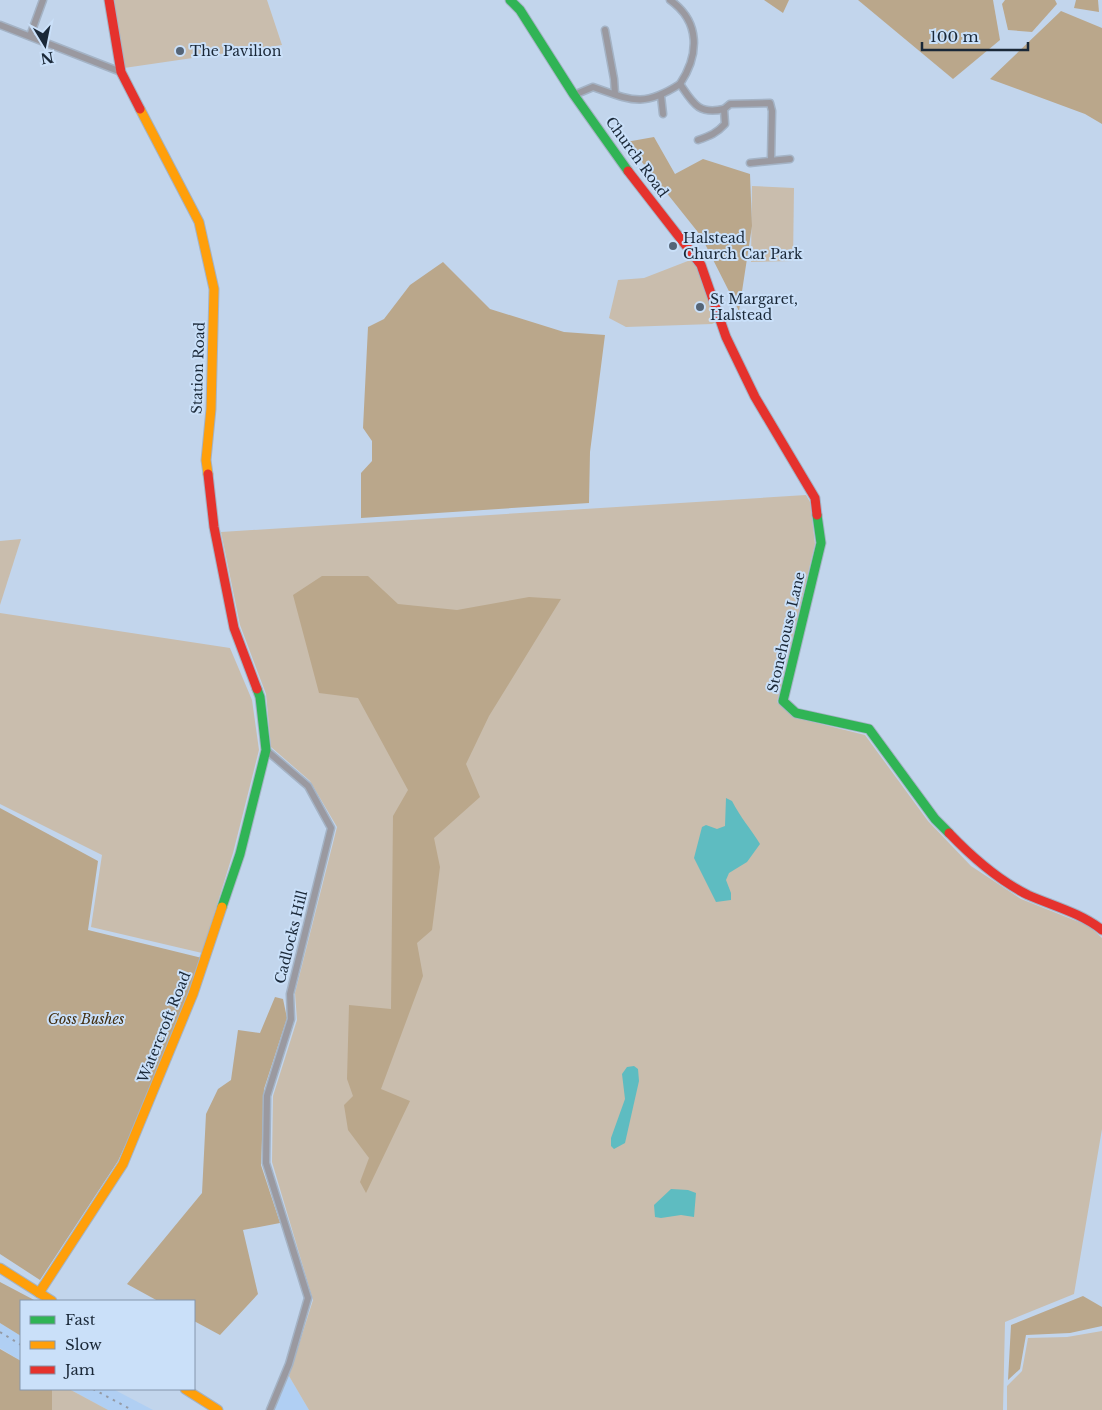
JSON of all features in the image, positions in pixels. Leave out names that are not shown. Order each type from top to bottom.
[{"type":"street","points":[[30,36],[43,0]]},
{"type":"street","name":"Station Road","points":[[108,0],[121,72],[199,222],[214,289],[211,409],[206,460],[214,527],[234,628],[260,697],[266,750]]},
{"type":"street","name":"Church Road","points":[[510,0],[520,10],[574,95],[634,180],[701,265],[726,337]]},
{"type":"street","points":[[574,95],[593,86],[634,101],[661,96],[680,84],[689,66],[695,47],[695,38],[692,25],[680,7],[670,0]]},
{"type":"street","points":[[0,25],[121,72]]},
{"type":"street","points":[[605,30],[614,79],[614,94]]},
{"type":"street","points":[[680,84],[694,105],[702,110],[724,110],[730,104],[770,103],[772,111],[771,160]]},
{"type":"street","points":[[661,96],[663,114]]},
{"type":"street","points":[[698,140],[714,135],[720,130],[725,124],[724,110]]},
{"type":"street","points":[[750,163],[790,159]]},
{"type":"street","name":"Stonehouse Lane","points":[[726,337],[755,397],[816,498],[821,543],[783,701],[796,713],[868,729],[935,819],[976,861],[1027,894],[1091,921],[1102,930]]},
{"type":"street","name":"Watercroft Road","points":[[39,1293],[123,1164],[193,994],[240,854],[266,750]]},
{"type":"street","name":"Cadlocks Hill","points":[[266,750],[308,786],[332,828],[290,994],[291,1019],[268,1096],[266,1164],[308,1298],[289,1364],[270,1410]]},
{"type":"street","points":[[0,1268],[50,1300]]},
{"type":"street","points":[[187,1390],[218,1410]]},
{"type":"shaded area","points":[[111,0],[267,0],[282,45],[124,68]]},
{"type":"shaded area","points":[[752,186],[794,188],[793,261],[751,262]]},
{"type":"shaded area","points":[[693,259],[699,267],[716,322],[712,324],[626,327],[609,318],[618,280],[644,278]]},
{"type":"shaded area","points":[[806,495],[810,502],[815,544],[777,702],[793,717],[865,735],[928,821],[971,866],[1021,899],[1089,926],[1102,938],[1102,1129],[1074,1294],[1005,1322],[1003,1410],[309,1410],[289,1376],[313,1300],[272,1162],[273,1096],[297,1020],[295,993],[337,827],[310,781],[271,747],[266,694],[240,625],[221,532]]},
{"type":"shaded area","points":[[21,539],[0,605],[0,541]]},
{"type":"shaded area","points":[[0,613],[230,648],[252,700],[259,750],[233,853],[202,953],[91,927],[102,855],[0,804]]},
{"type":"shaded area","points":[[726,798],[732,801],[760,844],[747,862],[729,873],[726,880],[731,893],[731,900],[716,902],[694,858],[702,827],[706,825],[717,829],[725,826]]},
{"type":"shaded area","points":[[634,1066],[638,1069],[639,1081],[625,1143],[614,1149],[611,1146],[611,1138],[625,1099],[622,1074],[627,1067]]},
{"type":"shaded area","points":[[671,1189],[688,1190],[696,1193],[694,1217],[681,1215],[655,1217],[654,1205]]},
{"type":"shaded area","points":[[0,1323],[20,1335],[20,1360],[0,1348]]},
{"type":"shaded area","points":[[1102,1331],[1102,1410],[1007,1410],[1007,1386],[1022,1371],[1028,1338],[1067,1337]]},
{"type":"shaded area","points":[[289,1376],[309,1410],[272,1410]]},
{"type":"shaded area","points":[[52,1390],[71,1390],[108,1410],[52,1410]]},
{"type":"shaded area","points":[[71,1390],[115,1390],[153,1410],[108,1410]]},
{"type":"green space","points":[[764,0],[789,0],[783,13]]},
{"type":"green space","points":[[858,0],[993,0],[1000,40],[953,79]]},
{"type":"green space","points":[[1005,0],[1055,0],[1057,4],[1032,32],[1008,30],[1002,4]]},
{"type":"green space","points":[[1076,0],[1098,0],[1099,12],[1074,8]]},
{"type":"green space","points":[[1061,11],[1102,28],[1102,124],[1085,114],[990,79]]},
{"type":"green space","points":[[654,137],[675,174],[703,159],[750,174],[752,226],[739,311],[701,236],[626,142]]},
{"type":"green space","points":[[443,262],[490,309],[564,332],[605,335],[590,452],[589,503],[361,518],[361,473],[372,461],[372,441],[363,428],[368,327],[384,319],[410,285]]},
{"type":"green space","points":[[322,576],[368,576],[398,604],[457,610],[529,597],[561,599],[489,716],[466,764],[480,797],[434,838],[440,867],[432,930],[417,943],[423,976],[381,1089],[410,1101],[366,1193],[360,1182],[369,1158],[348,1130],[344,1105],[353,1096],[347,1079],[349,1005],[391,1009],[393,816],[408,790],[358,698],[319,693],[293,595]]},
{"type":"green space","name":"Goss Bushes","points":[[0,808],[98,861],[88,930],[202,958],[151,1089],[118,1161],[40,1280],[0,1254]]},
{"type":"green space","points":[[275,997],[283,999],[287,1018],[264,1089],[261,1165],[280,1223],[243,1230],[258,1294],[220,1335],[195,1322],[195,1300],[156,1300],[127,1284],[202,1193],[206,1114],[218,1089],[231,1080],[238,1030],[260,1033]]},
{"type":"green space","points":[[0,1282],[34,1300],[20,1300],[20,1335],[0,1323]]},
{"type":"green space","points":[[1083,1296],[1102,1307],[1102,1326],[1070,1333],[1026,1335],[1020,1369],[1008,1380],[1011,1325]]},
{"type":"green space","points":[[0,1349],[20,1360],[20,1390],[52,1390],[52,1410],[0,1410]]},
{"type":"railway","points":[[0,1332],[20,1344]]},
{"type":"railway","points":[[95,1390],[132,1410]]},
{"type":"traffic: fast","points":[[510,0],[520,10],[574,95],[628,171]]},
{"type":"traffic: fast","points":[[817,515],[821,543],[783,701],[796,713],[869,729],[935,819],[949,833]]},
{"type":"traffic: fast","points":[[222,907],[240,854],[266,750],[260,697],[257,689]]},
{"type":"traffic: slow","points":[[140,109],[199,222],[214,289],[211,409],[206,460],[208,474]]},
{"type":"traffic: slow","points":[[39,1293],[123,1164],[193,994],[222,907]]},
{"type":"traffic: slow","points":[[0,1268],[50,1300]]},
{"type":"traffic: slow","points":[[187,1390],[218,1410]]},
{"type":"traffic: jam","points":[[109,0],[121,72],[140,109]]},
{"type":"traffic: jam","points":[[628,171],[701,265],[726,337],[755,397],[815,498],[817,515]]},
{"type":"traffic: jam","points":[[208,474],[214,527],[234,628],[257,689]]},
{"type":"traffic: jam","points":[[949,833],[976,859],[1017,889],[1076,914],[1102,930]]},
{"type":"place","name":"The Pavilion","points":[[180,51]]},
{"type":"place","name":"Halstead Church Car Park","points":[[673,246]]},
{"type":"place","name":"St Margaret, Halstead","points":[[700,307]]}]
